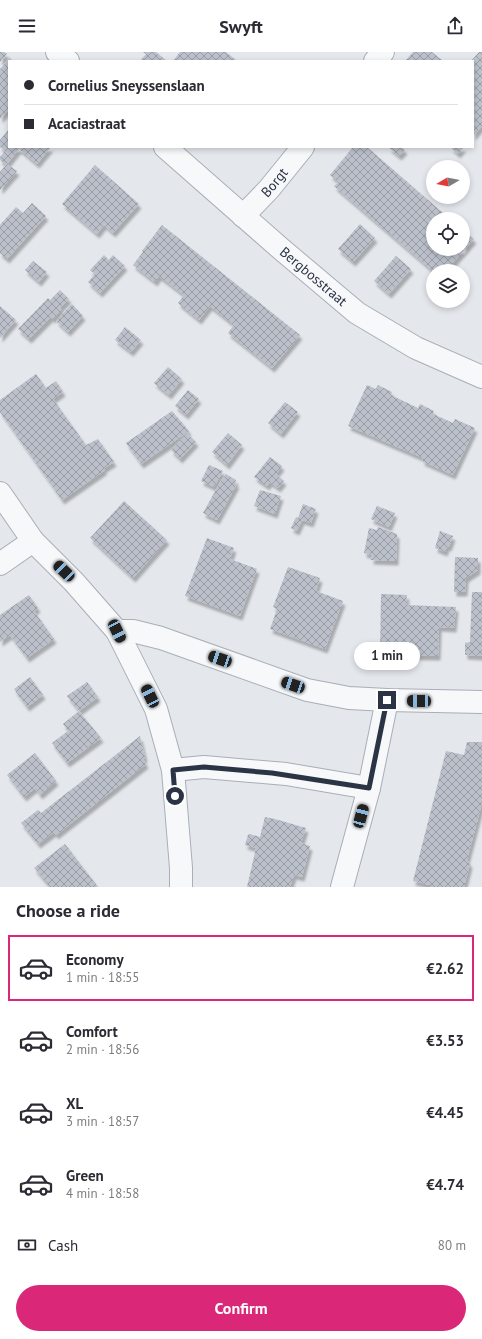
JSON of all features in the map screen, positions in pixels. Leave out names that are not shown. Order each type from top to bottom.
[{"type":"street","points":[[58,52],[67,60]]},
{"type":"street","points":[[376,60],[383,52]]},
{"type":"street","name":"Bergbosstraat","points":[[166,148],[243,216],[357,312],[416,348],[482,377]]},
{"type":"street","name":"Borgt","points":[[243,216],[269,189],[302,148]]},
{"type":"street","points":[[0,493],[33,541],[74,582],[117,631],[156,709],[173,770],[181,868],[181,887]]},
{"type":"street","points":[[0,564],[33,541]]},
{"type":"street","points":[[117,631],[133,631],[161,638],[307,690],[349,698],[482,702]]},
{"type":"street","points":[[342,887],[369,788],[387,700]]},
{"type":"street","points":[[173,770],[204,767],[271,773],[369,788]]},
{"type":"building","points":[[0,52],[7,54],[0,62]]},
{"type":"building","points":[[143,52],[156,52],[166,60],[141,60],[146,54]]},
{"type":"building","points":[[180,52],[226,52],[236,60],[174,60]]},
{"type":"building","points":[[413,52],[432,52],[442,60],[406,60]]},
{"type":"building","points":[[479,52],[482,52],[482,126],[474,135],[474,60],[472,60]]},
{"type":"building","points":[[8,60],[8,110],[0,119],[0,69]]},
{"type":"building","points":[[8,130],[8,148],[50,148],[37,164],[19,149],[7,164],[17,171],[0,190],[0,172],[6,165],[0,160],[0,157],[5,151],[0,147],[0,140]]},
{"type":"building","points":[[352,148],[368,148],[426,198],[426,204],[433,204],[442,212],[426,212],[426,256],[459,256],[452,264],[426,265],[334,186],[339,182],[330,175]]},
{"type":"building","points":[[389,148],[403,148],[405,150],[399,156]]},
{"type":"building","points":[[451,148],[463,148],[458,154]]},
{"type":"building","points":[[95,165],[139,204],[113,233],[104,225],[97,234],[62,204]]},
{"type":"building","points":[[32,203],[46,216],[7,259],[0,253],[0,225],[16,207],[23,213]]},
{"type":"building","points":[[360,224],[375,238],[353,262],[338,249]]},
{"type":"building","points":[[162,225],[300,335],[272,368],[228,333],[234,325],[210,306],[199,320],[178,303],[184,295],[159,276],[155,282],[133,265]]},
{"type":"building","points":[[470,236],[474,239],[470,244]]},
{"type":"building","points":[[104,255],[109,260],[113,255],[125,266],[100,293],[88,282],[95,274],[90,270]]},
{"type":"building","points":[[396,256],[411,269],[389,294],[374,281]]},
{"type":"building","points":[[33,261],[47,272],[39,282],[25,270]]},
{"type":"building","points":[[60,290],[69,299],[60,308],[62,310],[53,319],[51,317],[29,339],[18,329],[48,298],[50,300]]},
{"type":"building","points":[[72,304],[83,316],[68,332],[56,321]]},
{"type":"building","points":[[0,306],[16,320],[0,338]]},
{"type":"building","points":[[125,327],[141,340],[131,352],[115,340]]},
{"type":"building","points":[[168,367],[182,379],[169,395],[154,383]]},
{"type":"building","points":[[36,374],[46,388],[56,381],[63,392],[53,399],[86,445],[98,439],[114,462],[62,500],[0,412],[0,400]]},
{"type":"building","points":[[367,385],[376,389],[378,385],[392,392],[391,395],[418,408],[420,404],[434,411],[433,414],[453,423],[455,419],[475,428],[453,475],[422,461],[423,458],[348,426]]},
{"type":"building","points":[[188,390],[199,399],[186,415],[175,406]]},
{"type":"building","points":[[285,402],[298,412],[281,434],[268,423]]},
{"type":"building","points":[[172,411],[189,431],[141,464],[126,443]]},
{"type":"building","points":[[187,433],[196,442],[180,459],[171,450]]},
{"type":"building","points":[[228,433],[242,445],[227,465],[212,452]]},
{"type":"building","points":[[270,457],[282,466],[276,474],[284,481],[278,488],[270,482],[267,486],[254,477]]},
{"type":"building","points":[[209,465],[223,471],[214,487],[201,481]]},
{"type":"building","points":[[226,474],[236,480],[235,483],[237,484],[217,520],[203,513]]},
{"type":"building","points":[[260,490],[281,496],[275,514],[254,506]]},
{"type":"building","points":[[124,501],[167,540],[133,578],[90,538]]},
{"type":"building","points":[[303,504],[316,509],[311,523],[302,520],[297,531],[291,528],[296,517],[298,518]]},
{"type":"building","points":[[377,506],[395,513],[389,527],[371,519]]},
{"type":"building","points":[[378,527],[397,534],[396,561],[371,560],[372,555],[364,553],[369,528],[377,530]]},
{"type":"building","points":[[440,531],[453,536],[449,547],[447,546],[445,552],[435,548]]},
{"type":"building","points":[[207,538],[234,548],[230,559],[257,569],[240,616],[185,596]]},
{"type":"building","points":[[455,557],[478,558],[478,570],[466,578],[465,592],[454,592]]},
{"type":"building","points":[[288,567],[320,578],[316,591],[343,601],[325,649],[270,629],[277,609],[273,607]]},
{"type":"building","points":[[472,592],[482,592],[482,656],[465,655],[465,643],[470,642]]},
{"type":"building","points":[[381,594],[407,595],[406,605],[456,607],[454,628],[439,627],[438,656],[380,655]]},
{"type":"building","points":[[29,595],[38,608],[34,611],[54,639],[27,658],[10,635],[0,642],[0,615]]},
{"type":"building","points":[[30,677],[43,695],[27,707],[14,689]]},
{"type":"building","points":[[87,682],[98,697],[79,711],[67,696]]},
{"type":"building","points":[[79,711],[101,738],[67,763],[52,743],[68,731],[63,724]]},
{"type":"building","points":[[140,736],[145,758],[143,759],[146,764],[56,835],[54,832],[38,844],[21,823],[38,810],[41,813]]},
{"type":"building","points":[[467,742],[482,742],[482,803],[467,860],[470,864],[464,887],[430,887],[430,885],[413,881],[446,751],[464,755]]},
{"type":"building","points":[[35,753],[56,781],[40,795],[35,788],[24,797],[7,775]]},
{"type":"building","points":[[265,817],[306,828],[301,843],[310,846],[302,877],[294,875],[290,887],[247,887],[256,848],[245,845],[248,835],[250,834],[260,837]]},
{"type":"building","points":[[65,844],[98,887],[50,887],[34,868]]},
{"type":"route","points":[[175,796],[173,770],[204,767],[286,774],[369,788],[387,700]]}]
